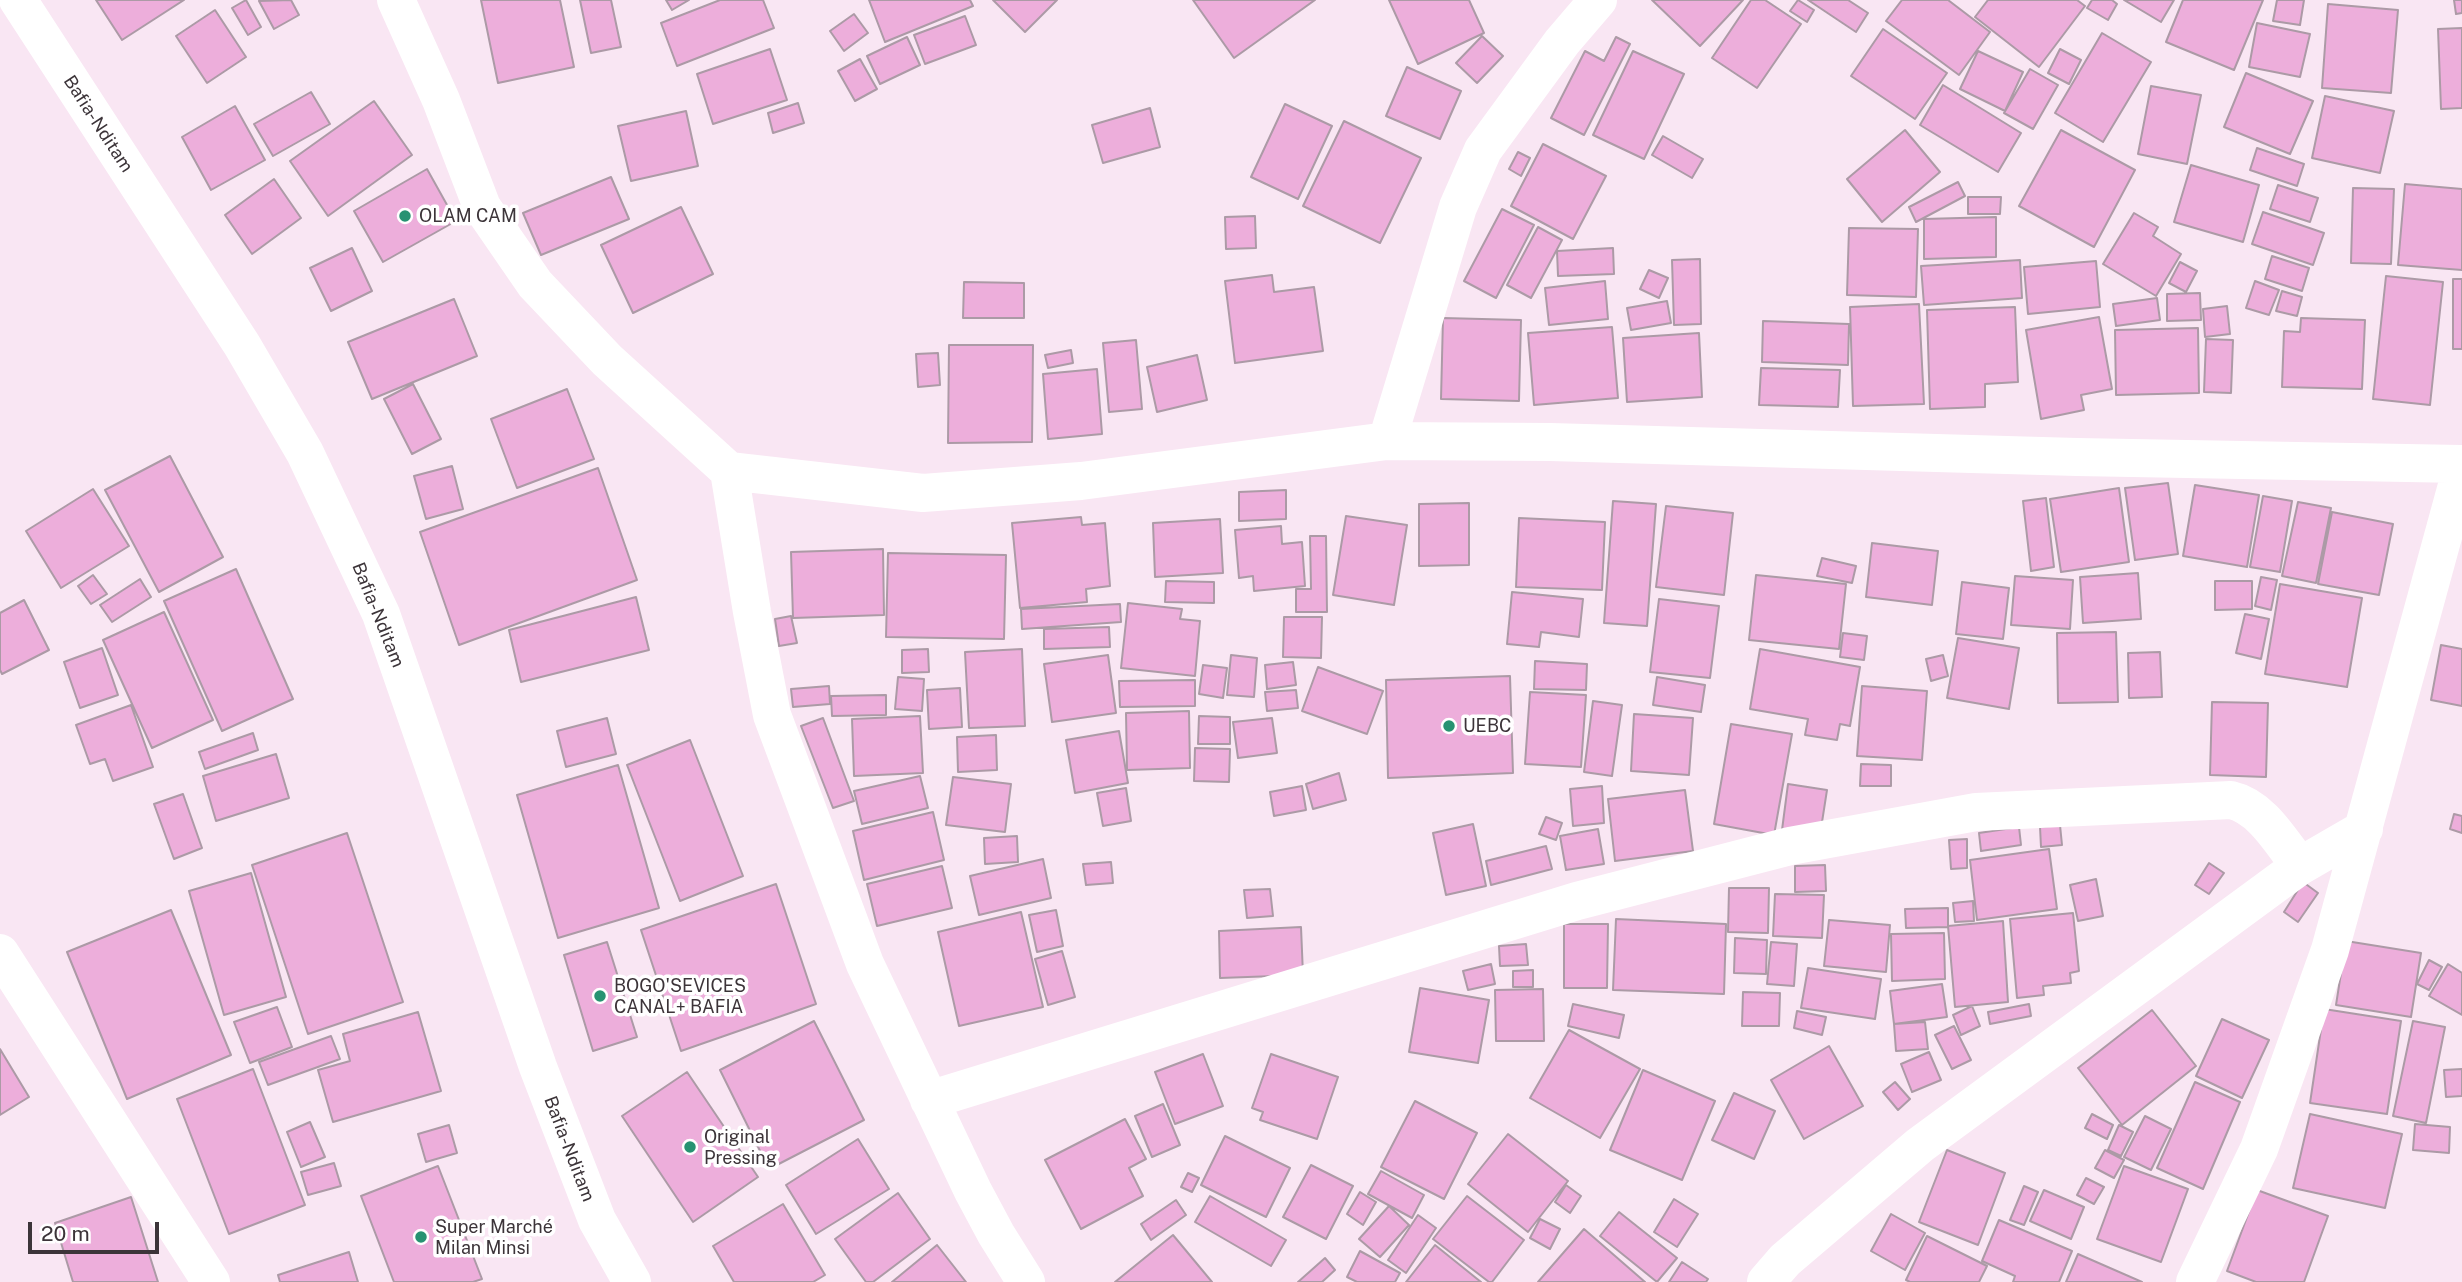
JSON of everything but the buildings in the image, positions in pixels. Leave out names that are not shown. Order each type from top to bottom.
[{"type":"street","name":"Bafia-Nditam","points":[[18,0],[243,345],[305,453],[381,614],[538,1067],[597,1220],[632,1282]]},
{"type":"street","points":[[396,0],[441,100],[482,207],[535,284],[607,360],[729,471],[923,493],[1081,481],[1387,441],[1550,442],[2462,466],[2330,950],[2259,1149],[2195,1282]]},
{"type":"street","points":[[1387,441],[1458,208],[1483,150],[1562,43],[1598,0]]},
{"type":"street","points":[[729,471],[772,715],[865,964],[984,1212],[1026,1282]]},
{"type":"street","points":[[929,1100],[1577,901],[1790,846],[1891,826],[1976,812],[2231,800],[2256,811],[2300,866]]},
{"type":"street","points":[[1766,1282],[1785,1260],[1920,1145],[2300,866],[2364,829]]},
{"type":"street","points":[[0,953],[211,1282]]},
{"type":"place","name":"OLAM CAM","points":[[405,216]]},
{"type":"place","name":"UEBC","points":[[1449,726]]},
{"type":"place","name":"BOGO'SEVICES CANAL+ BAFIA","points":[[600,996]]},
{"type":"place","name":"Original Pressing","points":[[690,1147]]},
{"type":"place","name":"Super Marché Milan Minsi","points":[[421,1237]]}]
